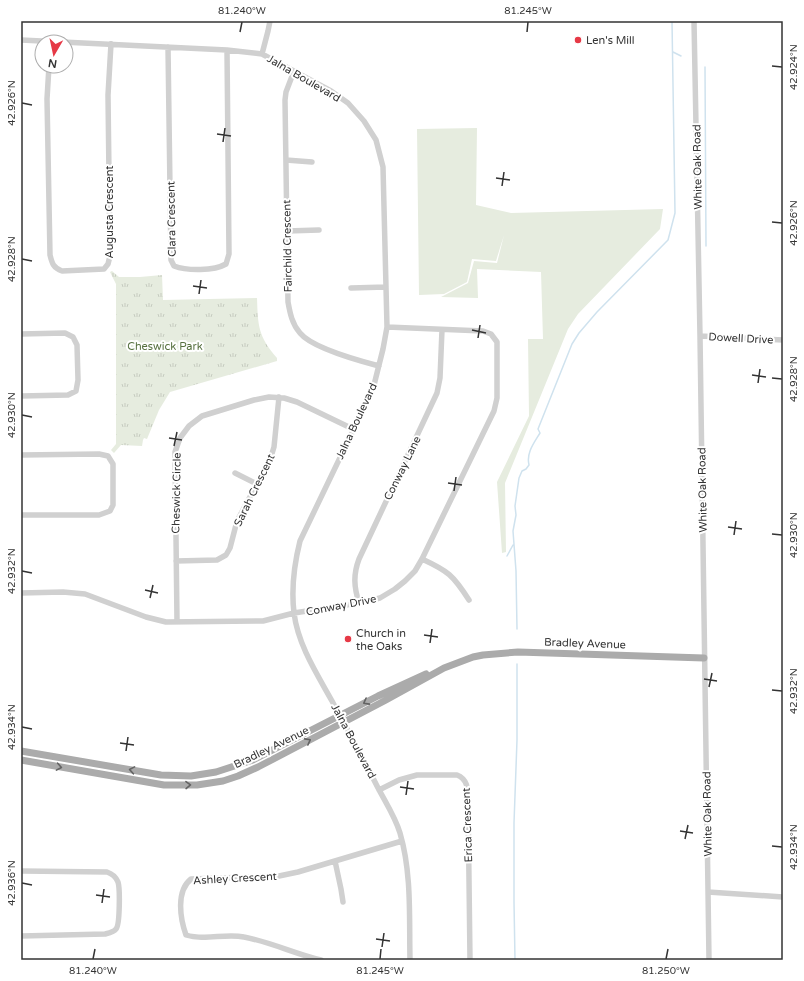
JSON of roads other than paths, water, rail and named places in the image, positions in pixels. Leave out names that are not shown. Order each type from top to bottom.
[{"type":"main road","name":"Bradley Avenue","points":[[21,760],[164,785],[197,785],[238,776],[258,767],[423,675],[472,657],[507,652],[704,658]]},
{"type":"main road","name":"Bradley Avenue","points":[[21,751],[161,775],[191,776],[216,772],[253,760],[342,719]]},
{"type":"street","points":[[262,54],[270,21]]},
{"type":"street","name":"White Oak Road","points":[[694,21],[709,960]]},
{"type":"street","name":"Jalna Boulevard","points":[[21,40],[34,41]]},
{"type":"street","name":"Jalna Boulevard","points":[[74,43],[227,50],[262,54],[331,91],[348,103],[364,121],[376,140],[383,167],[386,287],[386,327],[379,366],[373,389],[300,541],[292,586],[297,629],[305,650],[379,790],[402,841],[407,874],[410,960]]},
{"type":"street","name":"Augusta Crescent","points":[[48,74],[47,107],[50,255],[52,264],[56,269],[62,270],[104,270],[108,264],[110,256],[108,95],[111,44]]},
{"type":"street","name":"Clara Crescent","points":[[168,47],[171,260],[174,266],[185,269],[220,267],[226,264],[229,254],[227,50]]},
{"type":"street","name":"Fairchild Crescent","points":[[294,71],[286,92],[285,100],[288,302],[292,320],[300,334],[309,341],[344,356],[379,366]]},
{"type":"street","points":[[286,160],[312,162]]},
{"type":"street","points":[[288,230],[319,230]]},
{"type":"street","points":[[351,288],[386,287]]},
{"type":"street","name":"Conway Drive","points":[[21,593],[63,592],[85,594],[146,617],[166,622],[263,621],[294,613],[359,603],[380,598],[395,589],[415,571],[422,559],[494,411],[497,398],[497,342],[491,334],[483,331],[386,327]]},
{"type":"street","name":"Conway Lane","points":[[359,603],[355,583],[355,571],[359,559],[437,393],[440,378],[442,330]]},
{"type":"street","points":[[21,334],[64,333],[73,337],[77,345],[78,380],[76,391],[68,395],[21,396]]},
{"type":"street","name":"Dowell Drive","points":[[700,336],[783,340]]},
{"type":"street","name":"Cheswick Circle","points":[[177,621],[174,468],[175,452],[180,438],[189,426],[202,416],[254,400],[279,397],[297,402],[353,429]]},
{"type":"street","name":"Sarah Crescent","points":[[176,562],[218,560],[226,555],[230,548],[237,521],[270,460],[274,447],[279,397]]},
{"type":"street","points":[[21,455],[99,454],[108,456],[113,464],[113,504],[110,511],[99,515],[21,515]]},
{"type":"street","points":[[234,473],[257,484]]},
{"type":"street","points":[[422,559],[441,568],[451,575],[469,600]]},
{"type":"street","name":"Erica Crescent","points":[[379,790],[399,780],[417,775],[457,775],[463,777],[468,787],[470,960]]},
{"type":"street","name":"Ashley Crescent","points":[[321,960],[268,942],[242,936],[196,938],[186,935],[181,910],[181,896],[184,884],[191,879],[278,876],[298,872],[402,841]]},
{"type":"street","points":[[334,861],[343,902]]},
{"type":"street","points":[[21,871],[107,872],[114,875],[118,883],[119,919],[119,924],[116,929],[105,934],[21,936]]},
{"type":"street","points":[[708,892],[783,897]]},
{"type":"waterway","points":[[517,629],[516,571],[513,531],[519,478],[522,471],[529,465],[528,461],[530,452],[540,433],[538,429],[572,344],[579,333],[597,312],[668,240],[675,213],[672,21]]},
{"type":"waterway","points":[[673,52],[681,56]]},
{"type":"waterway","points":[[705,67],[706,246]]},
{"type":"waterway","points":[[507,556],[513,545]]},
{"type":"waterway","points":[[515,960],[514,823],[517,740],[517,664]]},
{"type":"place","name":"Len's Mill","points":[[578,40]]},
{"type":"place","name":"Church in the Oaks","points":[[348,639]]},
{"type":"park label","name":"Cheswick Park","points":[[165,346]]}]
